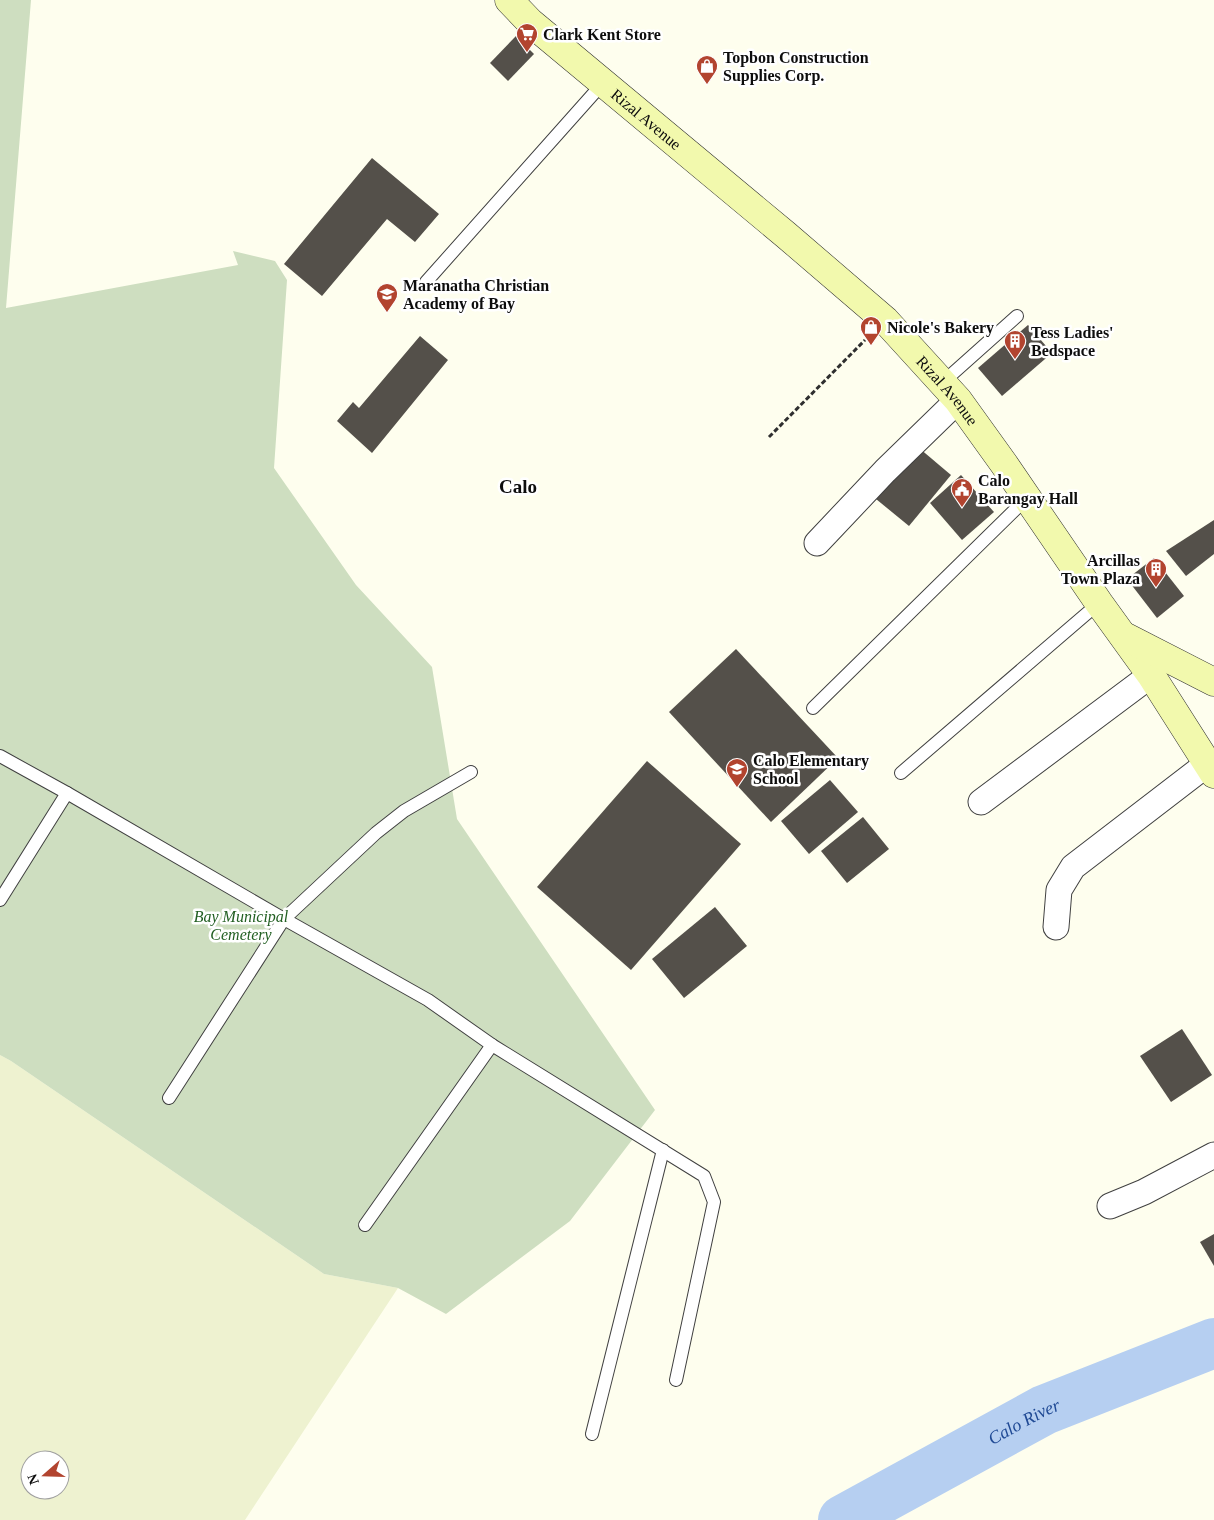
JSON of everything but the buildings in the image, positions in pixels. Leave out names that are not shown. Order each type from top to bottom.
[{"type":"main road","name":"Rizal Avenue","points":[[509,0],[530,22],[885,320],[950,392],[1028,497],[1099,603],[1151,675],[1211,769]]},
{"type":"main road","points":[[1122,635],[1214,682]]},
{"type":"street","points":[[817,543],[885,470],[950,392]]},
{"type":"street","points":[[981,802],[1151,675]]},
{"type":"street","points":[[1056,927],[1059,890],[1073,867],[1211,769]]},
{"type":"street","points":[[1110,1206],[1144,1192],[1214,1155]]},
{"type":"lane","points":[[426,282],[603,83]]},
{"type":"lane","points":[[950,392],[1016,316]]},
{"type":"lane","points":[[813,708],[1028,497]]},
{"type":"lane","points":[[901,773],[1099,603]]},
{"type":"lane","points":[[0,756],[428,1000],[492,1045],[704,1176],[714,1202],[676,1380]]},
{"type":"lane","points":[[169,1098],[284,919],[376,833],[404,811],[471,772]]},
{"type":"lane","points":[[0,900],[67,793]]},
{"type":"lane","points":[[365,1225],[492,1045]]},
{"type":"lane","points":[[592,1434],[663,1150]]},
{"type":"path","points":[[769,437],[885,320]]},
{"type":"green space","name":"Bay Municipal Cemetery","points":[[0,0],[31,0],[6,308],[238,265],[233,251],[275,261],[287,280],[274,468],[356,585],[432,667],[457,819],[655,1110],[570,1221],[446,1314],[398,1288],[324,1274],[0,1055]]},
{"type":"green space","points":[[0,1055],[324,1274],[398,1288],[245,1520],[0,1520]]},
{"type":"waterway","name":"Calo River","points":[[843,1520],[1044,1410],[1214,1343]]},
{"type":"place","name":"Clark Kent Store","points":[[527,53]]},
{"type":"place","name":"Topbon Construction Supplies Corp.","points":[[707,85]]},
{"type":"place","name":"Maranatha Christian Academy of Bay","points":[[387,313]]},
{"type":"place","name":"Nicole's Bakery","points":[[871,346]]},
{"type":"place","name":"Tess Ladies' Bedspace","points":[[1015,360]]},
{"type":"place","name":"Calo Barangay Hall","points":[[962,508]]},
{"type":"place","name":"Arcillas Town Plaza","points":[[1156,588]]},
{"type":"place","name":"Calo Elementary School","points":[[737,788]]},
{"type":"district","name":"Calo","points":[[518,486]]}]
